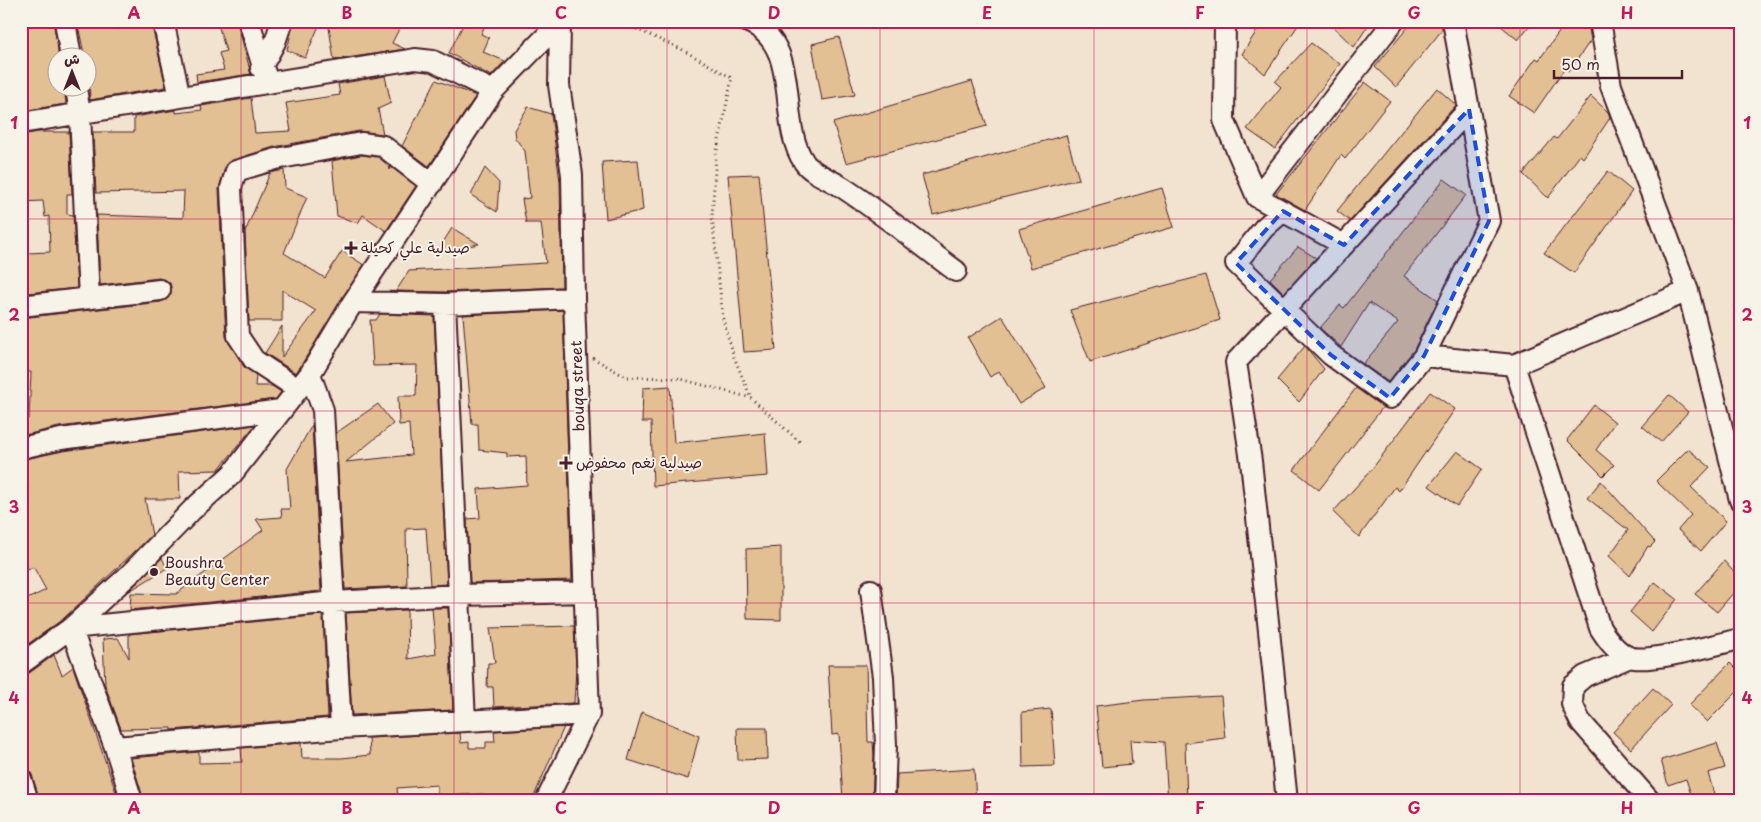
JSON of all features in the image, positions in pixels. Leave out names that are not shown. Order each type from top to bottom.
[{"type":"street","points":[[65,21],[69,48]]},
{"type":"street","points":[[163,21],[180,97]]},
{"type":"street","points":[[249,21],[265,76]]},
{"type":"street","points":[[265,76],[282,21]]},
{"type":"street","points":[[21,664],[71,628],[131,574],[192,510],[232,474],[304,382],[353,302],[493,91],[560,21]]},
{"type":"street","name":"bouqa street","points":[[546,801],[589,714],[574,298],[572,175],[559,85],[560,21]]},
{"type":"street","points":[[746,21],[758,26],[779,49],[790,102],[794,143],[805,164],[843,187],[956,271]]},
{"type":"street","points":[[1225,21],[1224,120],[1257,197],[1344,245]]},
{"type":"street","points":[[1257,197],[1394,21]]},
{"type":"street","points":[[1283,211],[1264,228],[1236,263],[1331,355],[1390,398],[1424,356],[1489,221],[1453,21]]},
{"type":"street","points":[[1600,21],[1611,86],[1688,291],[1736,475],[1740,500]]},
{"type":"street","points":[[21,123],[180,97],[265,76],[415,59],[434,61],[493,91]]},
{"type":"street","points":[[78,98],[80,114],[89,298]]},
{"type":"street","points":[[1287,801],[1251,462],[1236,362],[1469,109]]},
{"type":"street","points":[[340,728],[323,410],[304,382],[254,360],[238,336],[231,188],[236,171],[276,159],[368,144],[383,146],[432,184]]},
{"type":"street","points":[[21,306],[160,290]]},
{"type":"street","points":[[1424,356],[1514,365],[1688,291]]},
{"type":"street","points":[[353,302],[445,304],[574,298]]},
{"type":"street","points":[[445,304],[465,721]]},
{"type":"street","points":[[1514,365],[1600,628],[1611,645],[1630,658]]},
{"type":"street","points":[[22,442],[60,439],[281,410]]},
{"type":"street","points":[[871,590],[883,677],[886,745],[884,801]]},
{"type":"street","points":[[71,628],[334,602],[459,595],[585,592]]},
{"type":"street","points":[[71,628],[115,747],[132,801]]},
{"type":"street","points":[[1650,801],[1580,721],[1572,704],[1573,686],[1585,676],[1630,658],[1660,657],[1740,639]]},
{"type":"street","points":[[115,747],[340,728],[589,714]]},
{"type":"street","points":[[21,779],[28,801]]},
{"type":"path","points":[[618,21],[681,49],[732,78],[716,154],[712,216],[723,319],[734,357],[751,398],[801,443]]},
{"type":"path","points":[[577,349],[626,377],[677,378],[751,398]]},
{"type":"highlighted area","points":[[1469,109],[1489,221],[1424,356],[1390,398],[1331,355],[1236,263],[1283,211],[1344,245]]},
{"type":"building","points":[[53,21],[58,48],[48,48],[48,98],[65,98],[66,104],[21,111],[21,22]]},
{"type":"building","points":[[77,21],[116,21],[117,29],[151,22],[166,87],[90,100],[90,98],[98,98],[98,48],[83,48]]},
{"type":"building","points":[[217,21],[237,21],[251,74],[197,82],[196,74],[224,70],[219,53],[226,51]]},
{"type":"building","points":[[294,21],[321,21],[305,58],[287,50]]},
{"type":"building","points":[[328,21],[403,21],[392,43],[405,49],[334,60]]},
{"type":"building","points":[[465,21],[487,21],[481,34],[489,38],[483,52],[505,61],[491,76],[449,53]]},
{"type":"building","points":[[1263,21],[1301,21],[1265,74],[1242,54]]},
{"type":"building","points":[[1327,21],[1371,21],[1354,47]]},
{"type":"building","points":[[1413,21],[1436,21],[1442,25],[1442,30],[1396,87],[1375,67]]},
{"type":"building","points":[[1495,21],[1533,21],[1518,40]]},
{"type":"building","points":[[1567,21],[1578,21],[1589,29],[1591,40],[1569,71],[1565,68],[1534,113],[1509,96],[1536,58],[1539,60]]},
{"type":"building","points":[[839,37],[855,95],[822,100],[812,44]]},
{"type":"building","points":[[1311,43],[1340,64],[1275,149],[1247,129],[1281,87],[1275,82]]},
{"type":"building","points":[[385,76],[391,103],[378,109],[383,134],[359,131],[274,147],[233,160],[225,168],[219,189],[226,337],[244,367],[256,375],[255,386],[272,386],[281,392],[276,399],[59,427],[21,436],[21,419],[29,418],[31,372],[25,372],[26,353],[22,353],[21,318],[161,302],[171,294],[170,283],[159,278],[100,285],[97,215],[183,218],[184,191],[96,193],[93,132],[134,132],[134,117],[176,110],[176,113],[202,110],[201,106],[251,98],[255,133],[291,131],[286,103],[340,95],[338,84]]},
{"type":"building","points":[[436,80],[476,96],[429,166],[402,146]]},
{"type":"building","points":[[972,81],[987,126],[846,163],[833,123]]},
{"type":"building","points":[[1365,82],[1390,101],[1345,159],[1341,155],[1305,210],[1276,194]]},
{"type":"building","points":[[1437,88],[1456,105],[1350,221],[1337,211]]},
{"type":"building","points":[[1591,96],[1608,112],[1610,118],[1583,158],[1580,155],[1548,198],[1523,174],[1554,137],[1557,139]]},
{"type":"building","points":[[528,107],[551,114],[560,182],[562,287],[445,292],[396,291],[409,271],[546,263],[541,223],[526,223],[522,199],[530,198],[525,151],[515,138],[514,130]]},
{"type":"building","points":[[39,132],[69,132],[72,194],[67,194],[67,214],[73,215],[77,288],[27,293],[26,253],[50,252],[49,216],[45,217],[43,201],[21,202],[21,135]]},
{"type":"building","points":[[1066,135],[1079,179],[933,215],[922,175]]},
{"type":"building","points":[[361,155],[378,157],[389,166],[390,170],[391,167],[416,186],[386,231],[363,215],[358,223],[337,216],[332,161]]},
{"type":"building","points":[[638,160],[643,210],[606,219],[602,162]]},
{"type":"building","points":[[485,168],[499,183],[497,212],[471,195]]},
{"type":"building","points":[[284,170],[285,188],[307,197],[284,253],[325,278],[342,251],[364,265],[296,373],[265,353],[282,326],[282,357],[316,311],[282,290],[282,321],[249,321],[245,232],[270,173]]},
{"type":"building","points":[[1608,171],[1632,191],[1574,273],[1544,253]]},
{"type":"building","points":[[759,174],[776,350],[744,352],[728,175]]},
{"type":"building","points":[[1444,179],[1466,195],[1404,276],[1438,300],[1414,350],[1388,382],[1363,364],[1398,322],[1369,303],[1341,347],[1320,328],[1340,305],[1344,308]]},
{"type":"building","points":[[1162,188],[1174,227],[1031,268],[1019,229]]},
{"type":"building","points":[[452,228],[479,244],[437,252]]},
{"type":"building","points":[[1298,247],[1316,258],[1284,293],[1270,279]]},
{"type":"building","points":[[1206,275],[1220,320],[1090,362],[1070,310]]},
{"type":"building","points":[[563,310],[572,580],[470,583],[467,519],[480,518],[478,489],[527,485],[526,456],[507,457],[507,453],[479,450],[478,424],[472,424],[463,315]]},
{"type":"building","points":[[380,314],[434,316],[447,584],[430,585],[426,528],[406,529],[407,586],[345,589],[336,433],[378,404],[393,424],[346,462],[411,455],[409,424],[399,425],[398,396],[416,396],[417,365],[373,366],[370,320],[376,320]]},
{"type":"building","points":[[1002,316],[1046,388],[1019,404],[999,371],[990,377],[968,338]]},
{"type":"building","points":[[1305,346],[1324,369],[1299,402],[1277,380]]},
{"type":"building","points":[[670,386],[674,443],[765,433],[768,476],[653,486],[651,422],[642,422],[643,388]]},
{"type":"building","points":[[1356,388],[1383,407],[1319,490],[1294,470]]},
{"type":"building","points":[[1430,392],[1455,409],[1399,491],[1395,487],[1359,537],[1333,512],[1372,469]]},
{"type":"building","points":[[1669,395],[1688,412],[1661,442],[1642,426]]},
{"type":"building","points":[[1594,405],[1615,422],[1596,450],[1614,465],[1603,476],[1567,440]]},
{"type":"building","points":[[255,425],[218,470],[179,471],[180,499],[145,499],[152,535],[63,619],[21,649],[21,602],[46,590],[34,568],[21,569],[21,494],[29,493],[21,460],[63,451]]},
{"type":"building","points":[[312,425],[321,591],[130,610],[131,593],[176,594],[263,530],[256,519],[282,517],[281,509],[290,509],[287,469]]},
{"type":"building","points":[[1688,449],[1710,467],[1691,487],[1726,521],[1701,551],[1678,530],[1691,515],[1656,481]]},
{"type":"building","points":[[1457,451],[1482,469],[1457,506],[1429,486]]},
{"type":"building","points":[[1601,481],[1655,542],[1650,547],[1648,546],[1630,576],[1609,556],[1628,530],[1587,498]]},
{"type":"building","points":[[781,547],[781,620],[747,619],[746,549]]},
{"type":"building","points":[[162,558],[167,568],[128,592]]},
{"type":"building","points":[[1724,561],[1740,579],[1740,585],[1717,612],[1695,594]]},
{"type":"building","points":[[1655,582],[1677,599],[1652,632],[1630,612]]},
{"type":"building","points":[[432,608],[448,608],[453,710],[352,715],[346,613],[407,610],[408,659],[436,654]]},
{"type":"building","points":[[323,615],[328,717],[172,730],[172,728],[121,729],[105,685],[103,639],[118,638],[129,658],[129,634]]},
{"type":"building","points":[[574,626],[576,669],[574,703],[494,707],[493,687],[487,687],[488,663],[495,663],[490,628]]},
{"type":"building","points":[[54,655],[62,675],[73,667],[119,801],[40,801],[32,775],[29,770],[21,767],[21,676],[28,674]]},
{"type":"building","points":[[1730,663],[1740,673],[1740,689],[1707,722],[1689,705]]},
{"type":"building","points":[[828,665],[866,665],[868,742],[873,742],[874,755],[872,801],[843,801],[839,734],[832,735]]},
{"type":"building","points":[[1653,688],[1671,705],[1631,749],[1613,732]]},
{"type":"building","points":[[1221,696],[1225,738],[1185,743],[1187,801],[1168,801],[1164,742],[1130,740],[1132,764],[1102,767],[1096,706],[1144,700]]},
{"type":"building","points":[[1051,709],[1055,766],[1023,767],[1022,712]]},
{"type":"building","points":[[642,712],[699,736],[688,779],[628,760]]},
{"type":"building","points":[[564,727],[532,801],[484,801],[484,794],[437,796],[437,785],[397,788],[398,798],[372,799],[372,797],[339,796],[339,799],[313,801],[313,796],[276,798],[276,800],[144,801],[131,758],[199,752],[199,763],[242,762],[241,748],[301,743],[302,758],[342,758],[370,755],[369,738],[460,733],[461,743],[469,742],[469,748],[486,748],[486,742],[495,742],[494,731]]},
{"type":"building","points":[[737,728],[767,728],[768,759],[738,760]]},
{"type":"building","points":[[1717,743],[1725,768],[1708,773],[1716,801],[1693,801],[1686,779],[1668,785],[1661,760]]},
{"type":"building","points":[[974,769],[976,801],[896,801],[897,774]]},
{"type":"place","name":"صيدلية علي كحيلة","points":[[351,248]]},
{"type":"place","name":"صيدلية نغم محفوض","points":[[566,463]]},
{"type":"place","name":"Boushra Beauty Center","points":[[154,572]]}]
